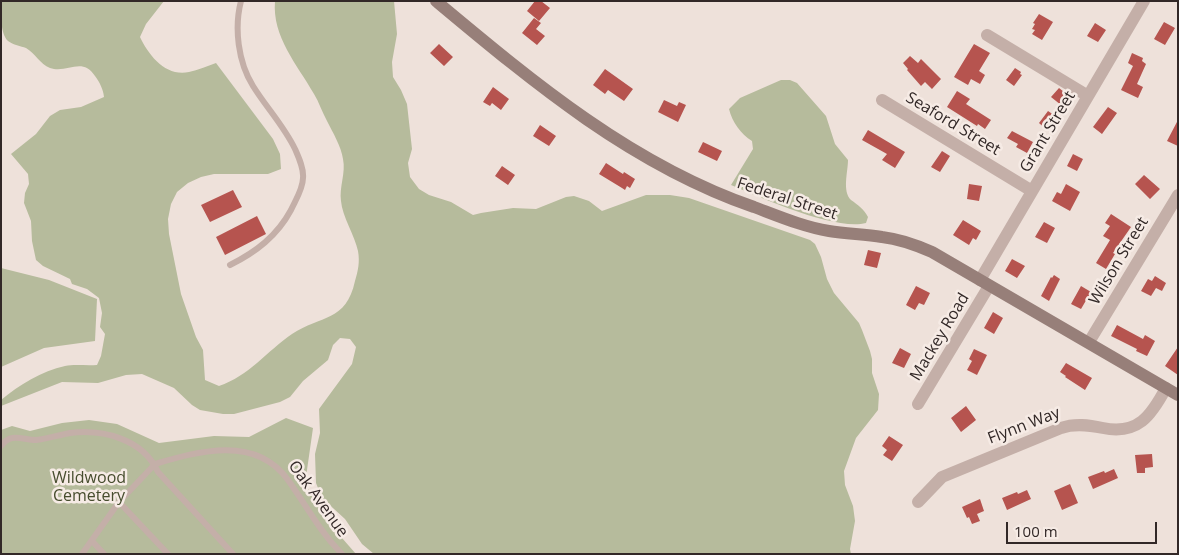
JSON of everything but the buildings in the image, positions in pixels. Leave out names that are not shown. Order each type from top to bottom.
[{"type":"street","name":"Federal Street","points":[[436,1],[508,61],[559,100],[613,137],[674,174],[714,192],[826,231],[880,236],[918,245],[1178,395]]},
{"type":"street","name":"Grant Street","points":[[984,283],[1032,191],[1144,1]]},
{"type":"street","points":[[986,34],[1088,96]]},
{"type":"street","name":"Seaford Street","points":[[882,100],[1032,191]]},
{"type":"street","name":"Wilson Street","points":[[1089,342],[1178,195]]},
{"type":"street","name":"Mackey Road","points":[[918,404],[984,283]]},
{"type":"street","name":"Flynn Way","points":[[918,502],[942,477],[1061,428],[1074,425],[1116,430],[1132,428],[1149,416],[1166,388]]},
{"type":"lane","points":[[230,265],[270,240],[289,214],[303,178],[299,160],[289,137],[252,85],[245,71],[238,32],[241,1]]},
{"type":"lane","points":[[1,446],[4,442],[17,436],[34,440],[71,433],[112,434],[128,440],[155,464],[158,472],[233,554]]},
{"type":"lane","name":"Oak Avenue","points":[[155,464],[180,456],[211,451],[242,451],[260,456],[275,464],[287,478],[315,522],[342,554]]},
{"type":"lane","points":[[82,554],[119,502],[155,464]]},
{"type":"lane","points":[[119,502],[168,554]]},
{"type":"lane","points":[[92,540],[104,554]]},
{"type":"green space","points":[[1,1],[164,1],[146,24],[140,37],[153,58],[166,68],[181,73],[216,63],[273,139],[280,154],[281,169],[268,174],[214,174],[201,177],[188,183],[177,192],[171,204],[168,219],[169,234],[181,294],[196,337],[203,350],[205,380],[219,386],[230,382],[249,370],[292,334],[339,311],[351,294],[358,266],[359,255],[341,201],[344,164],[342,154],[316,97],[287,50],[277,26],[275,1],[394,1],[397,34],[392,62],[393,77],[407,104],[412,149],[408,163],[410,177],[419,189],[429,195],[451,202],[473,215],[513,208],[536,209],[566,197],[574,196],[589,201],[602,211],[646,195],[670,195],[689,198],[810,240],[815,244],[821,257],[827,279],[834,293],[859,323],[870,351],[872,373],[879,394],[878,410],[856,438],[844,471],[845,485],[853,506],[855,521],[850,549],[851,554],[374,554],[362,544],[345,519],[322,498],[316,483],[315,454],[320,433],[319,409],[352,364],[356,347],[350,339],[340,338],[333,345],[328,360],[303,381],[290,397],[280,402],[234,414],[200,410],[174,388],[142,374],[126,375],[98,383],[62,382],[1,406],[1,400],[8,394],[31,379],[48,371],[69,365],[97,365],[101,356],[105,334],[100,327],[102,313],[99,298],[87,289],[72,284],[70,279],[43,266],[36,260],[32,241],[31,221],[24,203],[25,193],[29,184],[28,174],[11,154],[36,134],[50,116],[60,110],[81,107],[104,97],[103,91],[95,76],[85,67],[50,68],[26,48],[8,41],[2,28]]},
{"type":"green space","points":[[781,80],[790,80],[797,83],[826,116],[835,144],[848,160],[846,187],[848,196],[861,207],[868,217],[866,223],[853,224],[818,218],[779,205],[731,185],[753,149],[752,141],[744,135],[732,119],[729,109],[740,98]]},
{"type":"green space","points":[[1,268],[49,280],[97,299],[95,341],[44,348],[1,367]]},
{"type":"green space","name":"Wildwood Cemetery","points":[[286,418],[313,428],[305,484],[328,522],[356,554],[1,554],[1,430],[12,426],[30,431],[62,423],[89,420],[117,424],[159,443],[214,436],[249,437]]}]
